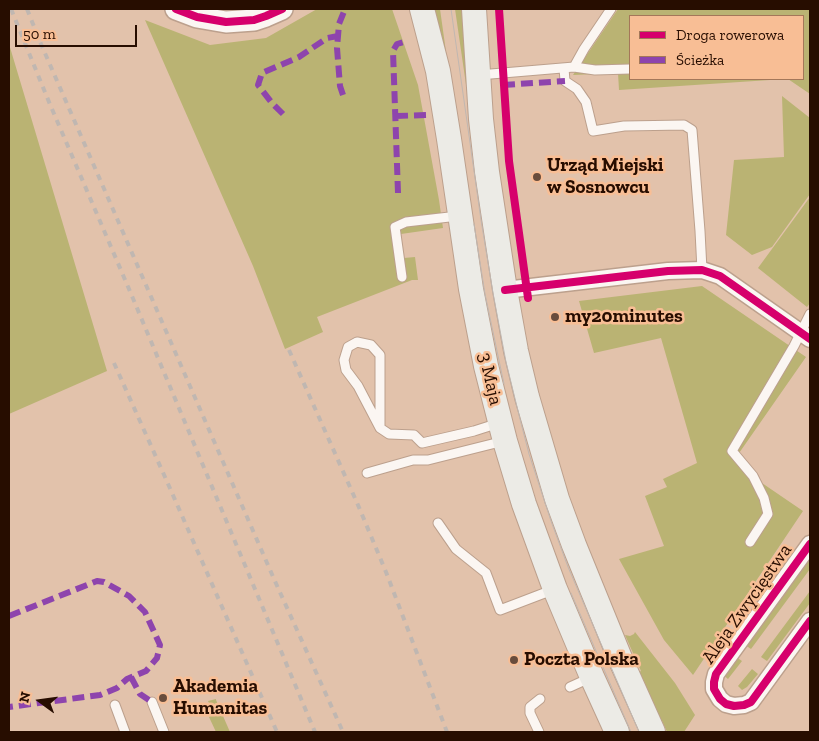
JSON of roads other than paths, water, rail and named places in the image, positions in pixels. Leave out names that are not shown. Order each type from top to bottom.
[{"type":"main road","name":"3 Maja","points":[[422,9],[438,71],[473,299],[486,366],[502,432],[524,504],[555,589],[617,732]]},
{"type":"main road","name":"3 Maja","points":[[474,9],[481,120],[487,172],[504,290],[527,397],[557,499],[589,584],[653,732]]},
{"type":"street","points":[[176,9],[197,17],[226,22],[254,20],[282,9]]},
{"type":"street","points":[[504,290],[668,271],[702,270],[720,276],[805,335]]},
{"type":"street","name":"Aleja Zwycięstwa","points":[[810,544],[716,674],[714,689],[720,699],[726,704],[734,706],[751,702],[810,621]]},
{"type":"lane","points":[[574,67],[611,9]]},
{"type":"lane","points":[[478,75],[574,67],[595,70],[629,69]]},
{"type":"lane","points":[[564,68],[565,81],[577,89],[586,102],[593,130],[624,126],[684,125],[692,130],[702,270]]},
{"type":"lane","points":[[402,277],[395,227],[406,222],[460,216]]},
{"type":"lane","points":[[750,542],[768,514],[764,498],[753,476],[732,451],[766,394],[805,335],[810,314]]},
{"type":"lane","points":[[380,428],[380,355],[371,345],[357,342],[348,347],[344,360],[346,370],[358,386],[380,428],[389,434],[414,435],[422,443],[474,431],[502,432]]},
{"type":"lane","points":[[366,473],[413,460],[428,460],[502,432]]},
{"type":"lane","points":[[438,523],[456,549],[486,573],[500,610],[555,589]]},
{"type":"lane","points":[[570,687],[592,677]]},
{"type":"lane","points":[[539,732],[530,713],[530,707],[540,699]]},
{"type":"lane","points":[[152,702],[164,732]]},
{"type":"lane","points":[[114,705],[125,732]]},
{"type":"tram line","points":[[451,9],[493,293],[506,362],[529,454],[568,567],[639,732]]},
{"type":"tram line","points":[[474,224],[485,294],[504,384]]},
{"type":"tram line","points":[[571,593],[631,732]]},
{"type":"railway","points":[[11,9],[315,732]]},
{"type":"railway","points":[[27,9],[274,579],[343,732]]},
{"type":"railway","points":[[289,350],[386,572],[447,732]]},
{"type":"railway","points":[[114,363],[277,732]]},
{"type":"place","name":"Urząd Miejski w Sosnowcu","points":[[537,177]]},
{"type":"place","name":"my20minutes","points":[[555,317]]},
{"type":"place","name":"Poczta Polska","points":[[514,660]]},
{"type":"place","name":"Akademia Humanitas","points":[[163,698]]}]
